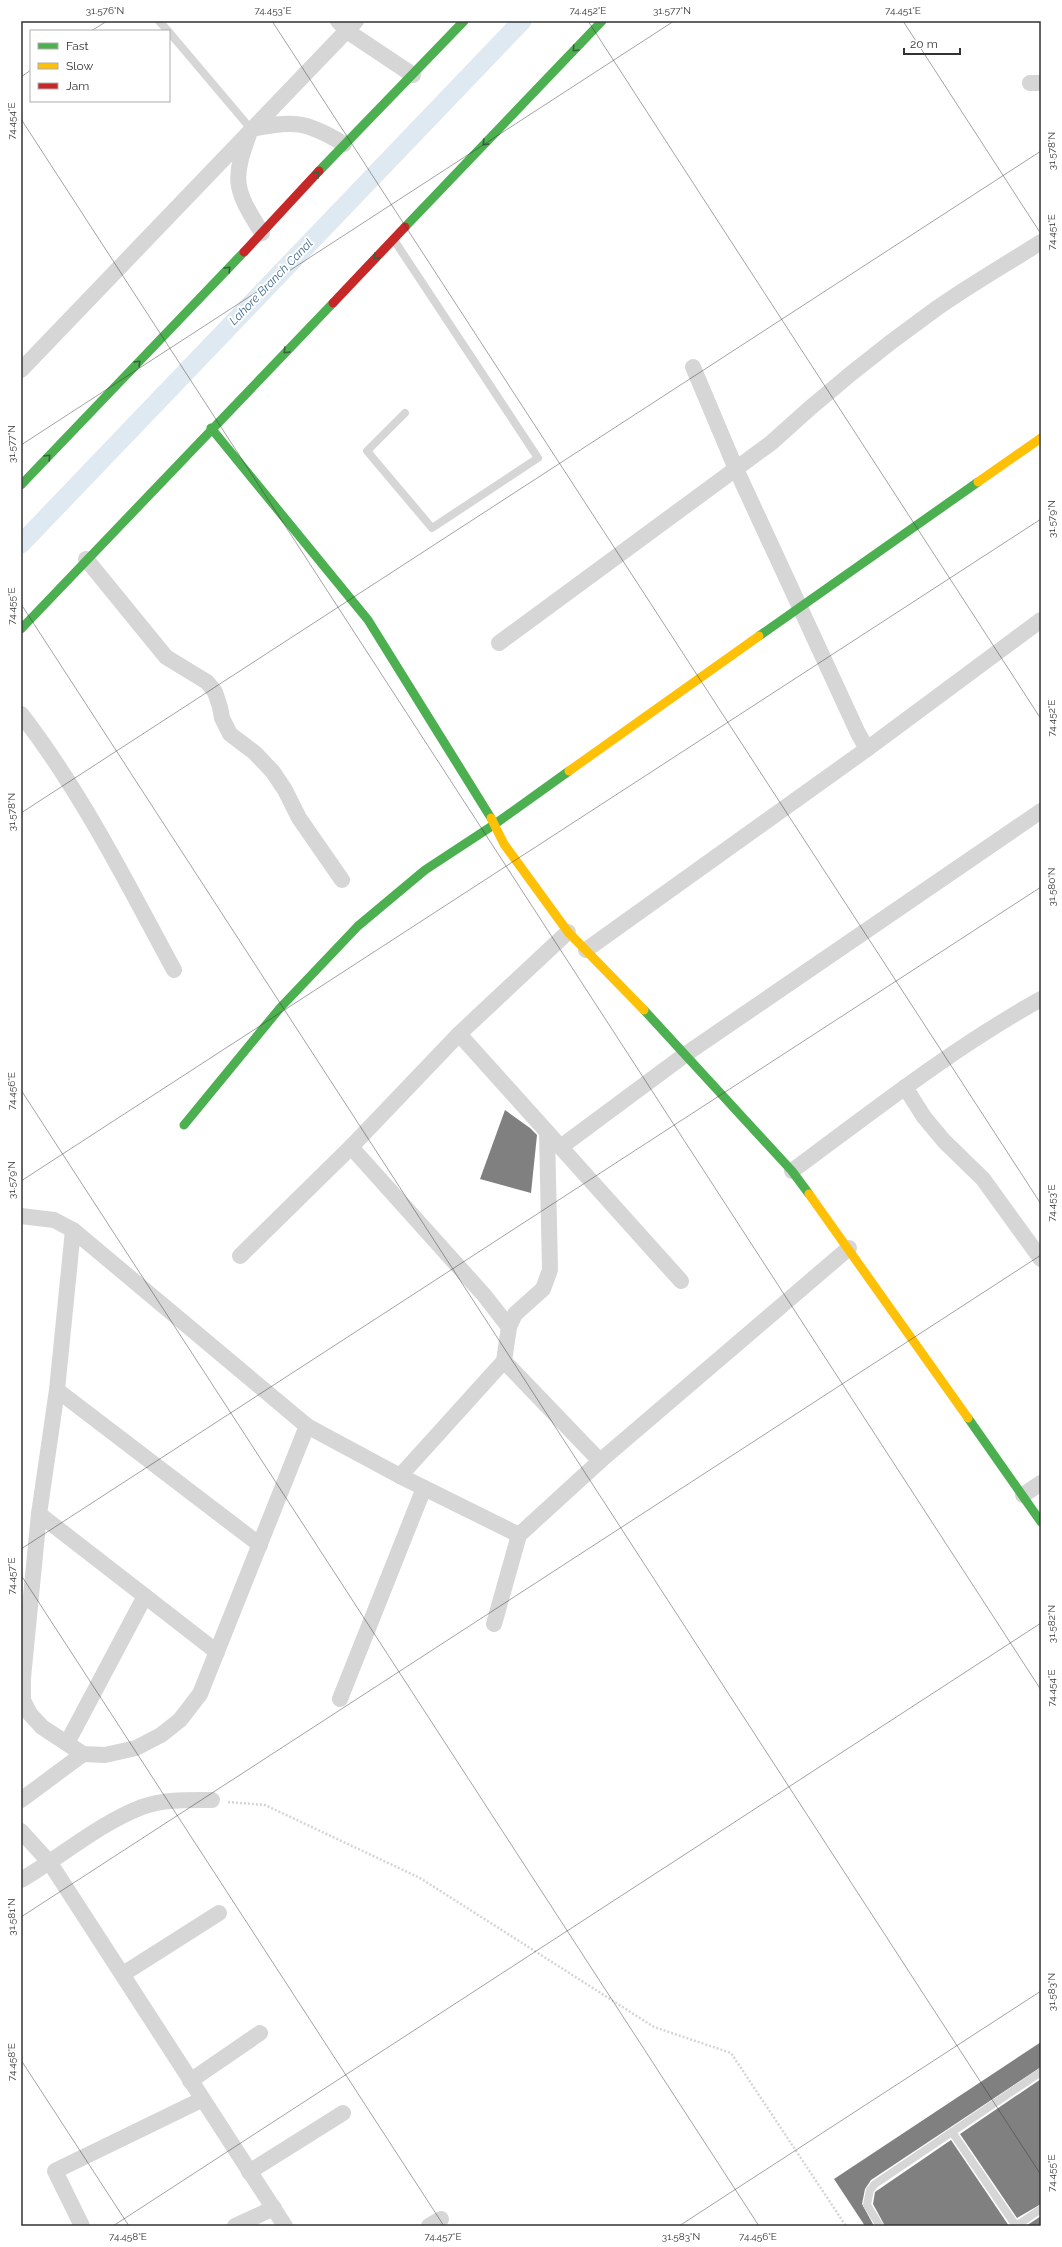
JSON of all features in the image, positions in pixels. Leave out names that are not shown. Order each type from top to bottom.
[{"type":"main road","points":[[21,485],[262,233],[344,144],[464,21]]},
{"type":"main road","points":[[21,629],[211,428],[602,21]]},
{"type":"main road","points":[[211,428],[368,620],[494,824],[504,844],[568,932],[686,1054],[792,1171],[849,1248],[1041,1522]]},
{"type":"main road","points":[[184,1125],[243,1051],[335,951],[382,905],[453,850],[494,824],[1041,438]]},
{"type":"street","points":[[21,370],[251,129],[347,24],[413,74]]},
{"type":"street","points":[[251,129],[279,123],[310,125],[344,144]]},
{"type":"street","points":[[251,129],[242,154],[238,184],[243,202],[262,233]]},
{"type":"street","points":[[500,643],[736,469],[892,341],[935,310],[1041,242]]},
{"type":"street","points":[[693,367],[736,469],[801,606],[858,733],[867,749]]},
{"type":"street","points":[[86,559],[166,657],[208,682],[215,692],[222,718],[230,734],[255,753],[272,772],[285,790],[299,818],[342,880]]},
{"type":"street","points":[[586,950],[867,749],[1041,620]]},
{"type":"street","points":[[21,714],[50,751],[98,829],[174,970]]},
{"type":"street","points":[[562,1146],[686,1054],[1041,811]]},
{"type":"street","points":[[240,1256],[351,1147],[459,1034],[568,932]]},
{"type":"street","points":[[792,1171],[905,1087],[965,1045],[1022,1008],[1041,999]]},
{"type":"street","points":[[459,1034],[547,1132],[562,1146],[682,1281]]},
{"type":"street","points":[[905,1087],[924,1117],[944,1141],[983,1180],[1041,1259]]},
{"type":"street","points":[[400,1476],[504,1361],[509,1327],[515,1314],[543,1289],[549,1275],[547,1132]]},
{"type":"street","points":[[351,1147],[484,1296],[509,1327]]},
{"type":"street","points":[[21,1216],[54,1220],[73,1230],[307,1426],[400,1476],[519,1535]]},
{"type":"street","points":[[73,1230],[57,1390],[39,1514],[23,1700],[30,1714],[42,1727],[83,1754],[105,1755],[120,1753],[161,1735],[180,1720],[200,1694],[307,1426]]},
{"type":"street","points":[[494,1624],[519,1535],[600,1461],[849,1248]]},
{"type":"street","points":[[504,1361],[600,1461]]},
{"type":"street","points":[[57,1390],[260,1545]]},
{"type":"street","points":[[1023,1495],[1041,1483]]},
{"type":"street","points":[[340,1699],[424,1488]]},
{"type":"street","points":[[39,1514],[217,1652]]},
{"type":"street","points":[[67,1744],[145,1596]]},
{"type":"street","points":[[21,1800],[83,1754]]},
{"type":"street","points":[[21,1880],[50,1863],[96,1830],[142,1806],[176,1800],[212,1800]]},
{"type":"street","points":[[21,1831],[50,1863],[123,1974],[201,2100],[285,2226]]},
{"type":"street","points":[[123,1974],[219,1913]]},
{"type":"street","points":[[190,2081],[260,2033]]},
{"type":"street","points":[[82,2226],[55,2171],[201,2100]]},
{"type":"street","points":[[249,2172],[343,2113]]},
{"type":"street","points":[[235,2226],[274,2208]]},
{"type":"lane","points":[[159,21],[166,30]]},
{"type":"lane","points":[[170,34],[251,129]]},
{"type":"lane","points":[[393,239],[538,458],[432,528],[367,451],[405,413]]},
{"type":"lane","points":[[880,2226],[867,2205],[870,2190],[875,2184],[1041,2072]]},
{"type":"lane","points":[[952,2132],[1016,2226],[1041,2209]]},
{"type":"path","points":[[212,1800],[265,1805],[420,1878],[654,2027],[731,2053],[846,2226]]},
{"type":"building","points":[[505,1110],[530,1128],[537,1135],[531,1193],[480,1179]]},
{"type":"building","points":[[1041,2042],[1041,2067],[871,2180],[865,2189],[862,2204],[874,2226],[865,2226],[834,2179]]},
{"type":"building","points":[[1041,2079],[1041,2204],[1017,2218],[960,2134]]},
{"type":"building","points":[[951,2140],[1009,2226],[885,2226],[873,2204],[875,2192]]},
{"type":"building","points":[[1041,2216],[1041,2226],[1026,2226]]},
{"type":"waterway","name":"Lahore Branch Canal","points":[[21,544],[522,21]]},
{"type":"traffic: fast","points":[[319,171],[464,21]]},
{"type":"traffic: fast","points":[[405,227],[602,21]]},
{"type":"traffic: fast","points":[[21,485],[244,252]]},
{"type":"traffic: fast","points":[[21,629],[333,303]]},
{"type":"traffic: fast","points":[[211,428],[368,620],[491,818]]},
{"type":"traffic: fast","points":[[759,636],[978,482]]},
{"type":"traffic: fast","points":[[184,1125],[280,1008],[358,926],[425,870],[495,824],[569,771]]},
{"type":"traffic: fast","points":[[644,1010],[792,1171],[809,1194]]},
{"type":"traffic: fast","points":[[968,1418],[1041,1522]]},
{"type":"traffic: slow","points":[[978,482],[1041,438]]},
{"type":"traffic: slow","points":[[569,771],[759,636]]},
{"type":"traffic: slow","points":[[491,818],[504,844],[568,932],[644,1010]]},
{"type":"traffic: slow","points":[[809,1194],[968,1418]]},
{"type":"traffic: jam","points":[[244,252],[319,171]]},
{"type":"traffic: jam","points":[[333,303],[405,227]]}]
